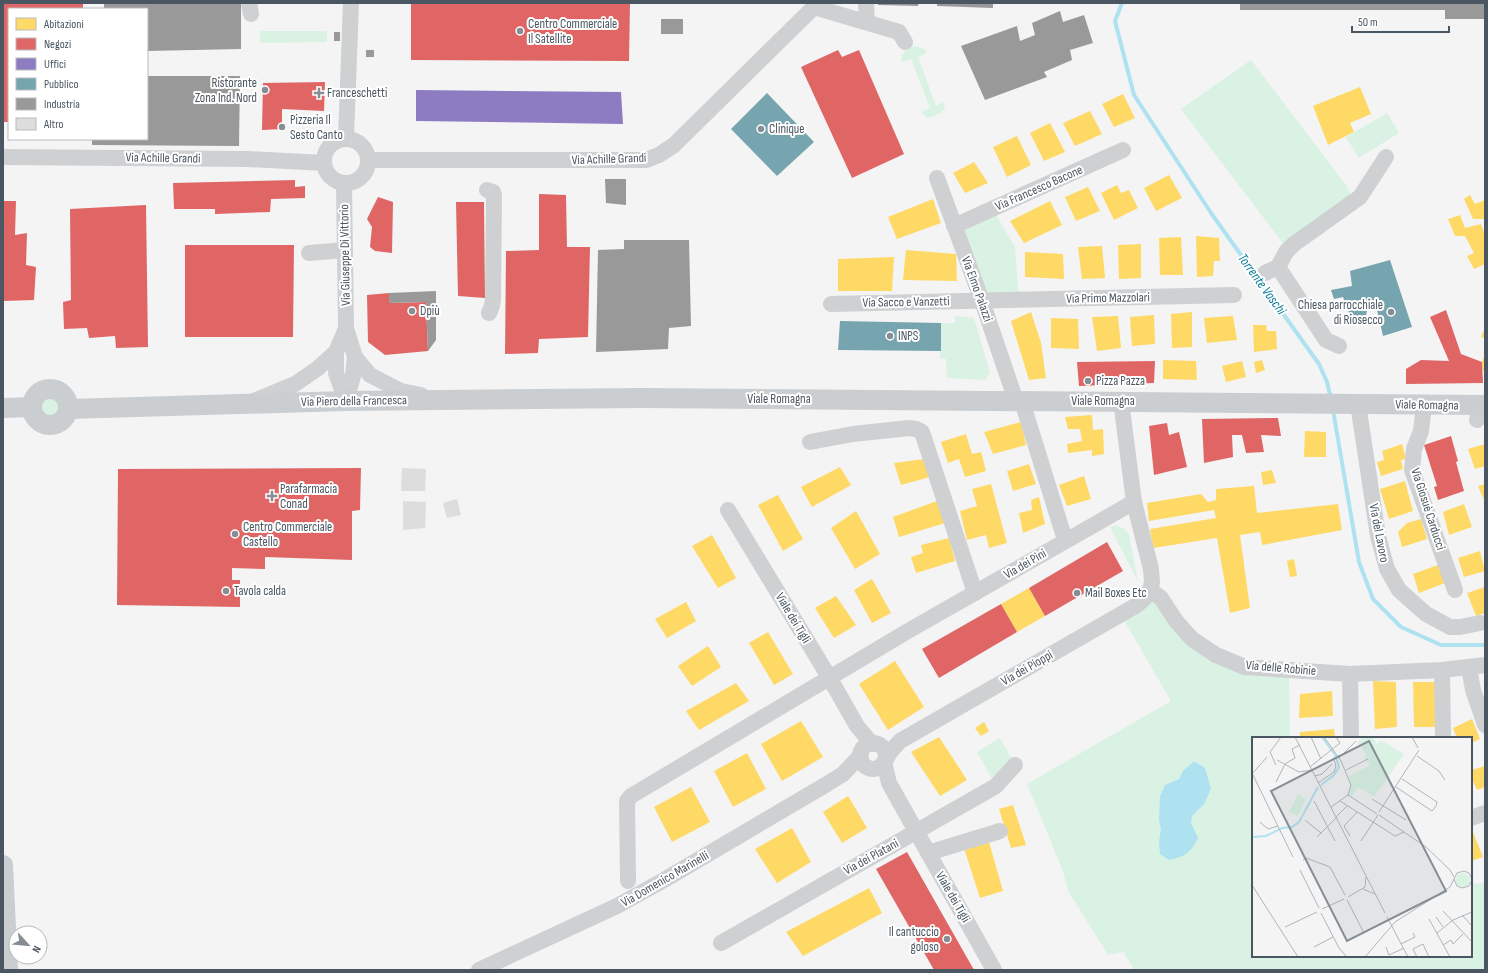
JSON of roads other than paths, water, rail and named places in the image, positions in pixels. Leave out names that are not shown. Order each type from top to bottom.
[{"type":"main road","name":"Viale Romagna","points":[[640,398],[1358,404],[1426,417],[1481,410]]},
{"type":"main road","name":"Via Piero della Francesca","points":[[3,408],[32,407],[32,413],[35,418],[39,422],[48,425],[57,424],[61,421],[68,409],[346,401],[640,398]]},
{"type":"main road","points":[[3,865],[8,970]]},
{"type":"street","points":[[346,138],[351,3]]},
{"type":"street","points":[[866,3],[867,22]]},
{"type":"street","name":"Via Achille Grandi","points":[[368,160],[646,160],[659,155],[674,145],[814,5],[899,32],[905,42]]},
{"type":"street","points":[[346,138],[359,143],[367,153],[368,160],[364,174],[352,182],[344,183],[338,182],[328,175],[324,163],[324,155],[332,143],[346,138]]},
{"type":"street","points":[[646,160],[648,144]]},
{"type":"street","name":"Via Francesco Bacone","points":[[954,226],[1123,150]]},
{"type":"street","name":"Via Achille Grandi","points":[[3,157],[247,159],[324,163]]},
{"type":"street","points":[[1339,346],[1326,340],[1271,270],[1294,244],[1360,197],[1386,157]]},
{"type":"street","name":"Via Elmo Palazzi","points":[[937,178],[1019,401],[1065,540]]},
{"type":"street","name":"Via Giuseppe Di Vittorio","points":[[344,183],[346,328]]},
{"type":"street","points":[[487,190],[492,192],[494,195],[492,306],[489,313]]},
{"type":"street","points":[[309,253],[345,250]]},
{"type":"street","name":"Via Primo Mazzolari","points":[[982,300],[1234,295]]},
{"type":"street","name":"Via Sacco e Vanzetti","points":[[831,304],[982,300]]},
{"type":"street","points":[[346,328],[336,352],[336,373],[346,401]]},
{"type":"street","points":[[346,328],[355,357],[370,375],[401,391],[442,400]]},
{"type":"street","points":[[247,405],[296,384],[317,369],[336,352]]},
{"type":"street","points":[[346,401],[355,357]]},
{"type":"street","points":[[1121,402],[1134,502],[1151,569],[1152,582],[1150,590]]},
{"type":"street","name":"Via del Lavoro","points":[[1358,404],[1378,536],[1387,569],[1400,590],[1426,614],[1450,627],[1460,627],[1480,622]]},
{"type":"street","name":"Via Giosuè Carducci","points":[[1426,417],[1414,449],[1412,470],[1455,590]]},
{"type":"street","points":[[810,442],[853,434],[909,428],[922,432],[975,593]]},
{"type":"street","name":"Via dei Pini","points":[[829,677],[1065,540],[1134,502]]},
{"type":"street","name":"Viale dei Tigli","points":[[728,510],[829,677],[994,970]]},
{"type":"street","name":"Via dei Pioppi","points":[[873,756],[891,751],[900,741],[966,698],[1134,601],[1144,599],[1150,590]]},
{"type":"street","name":"Via delle Robinie","points":[[1150,590],[1161,598],[1176,621],[1192,639],[1216,655],[1245,666],[1350,674],[1442,670],[1477,666]]},
{"type":"street","points":[[1477,666],[1473,690],[1485,725]]},
{"type":"street","points":[[1442,670],[1443,737]]},
{"type":"street","points":[[1350,674],[1351,737]]},
{"type":"street","points":[[628,880],[627,801],[631,796],[829,677]]},
{"type":"street","name":"Via Domenico Marinelli","points":[[479,970],[617,906],[678,872],[873,756]]},
{"type":"street","name":"Via dei Platani","points":[[721,943],[996,786],[1015,765]]},
{"type":"street","points":[[1472,818],[1485,813]]},
{"type":"street","points":[[928,853],[1000,831]]},
{"type":"water","points":[[1194,761],[1205,768],[1211,789],[1204,804],[1192,816],[1191,823],[1198,838],[1187,853],[1169,860],[1160,854],[1160,796],[1165,785],[1179,779],[1183,771]]},
{"type":"waterway","name":"Torrente Vaschi","points":[[1122,3],[1115,21],[1134,95],[1211,213],[1319,364],[1327,382],[1331,399]]},
{"type":"waterway","name":"Torrente Vaschi","points":[[1333,410],[1359,562],[1373,599],[1401,627],[1441,645],[1485,645]]},
{"type":"place","name":"Centro Commerciale Il Satellite","points":[[520,31]]},
{"type":"place","name":"Ristorante Zona Ind. Nord","points":[[265,90]]},
{"type":"place","name":"Franceschetti","points":[[319,93]]},
{"type":"place","name":"Pizzeria Il Sesto Canto","points":[[282,127]]},
{"type":"place","name":"Clinique","points":[[761,129]]},
{"type":"place","name":"Dpiù","points":[[412,311]]},
{"type":"place","name":"Chiesa parrocchiale di Riosecco","points":[[1391,312]]},
{"type":"place","name":"INPS","points":[[890,336]]},
{"type":"place","name":"Pizza Pazza","points":[[1088,381]]},
{"type":"place","name":"Parafarmacia Conad","points":[[272,496]]},
{"type":"place","name":"Centro Commerciale Castello","points":[[235,534]]},
{"type":"place","name":"Tavola calda","points":[[226,591]]},
{"type":"place","name":"Mail Boxes Etc","points":[[1077,593]]},
{"type":"place","name":"Il cantuccio goloso","points":[[947,939]]}]
